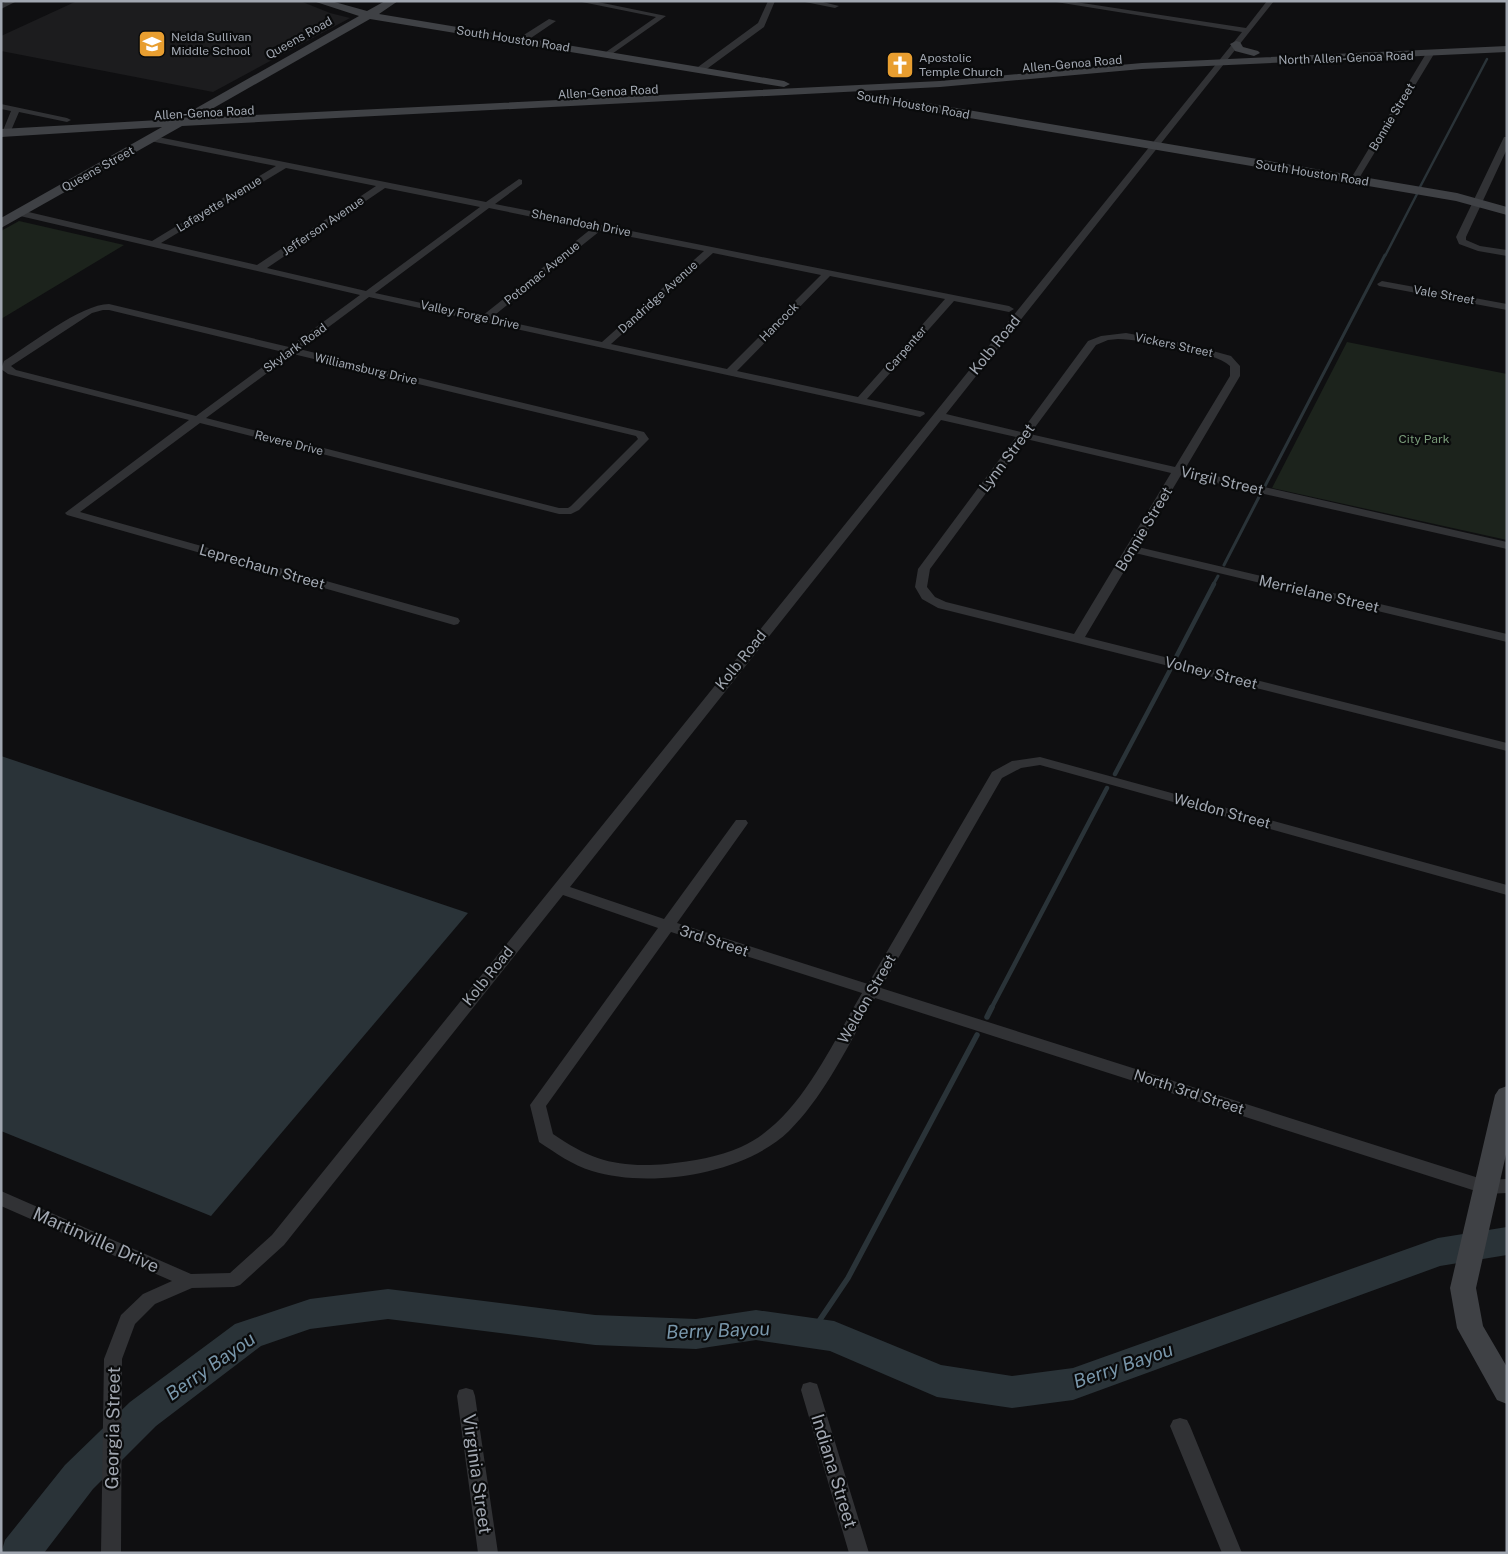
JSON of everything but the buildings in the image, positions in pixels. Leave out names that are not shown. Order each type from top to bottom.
[{"type":"main road","name":"South Houston Road","points":[[318,1],[348,11],[368,15],[826,90]]},
{"type":"main road","name":"Queens Road","points":[[193,114],[393,1]]},
{"type":"main road","points":[[1236,44],[1239,49],[1254,54]]},
{"type":"main road","name":"North Allen-Genoa Road","points":[[1217,62],[1254,54],[1354,49],[1483,50]]},
{"type":"main road","name":"North Allen-Genoa Road","points":[[1217,62],[1430,54],[1507,49]]},
{"type":"main road","name":"Allen-Genoa Road","points":[[1074,68],[1190,65],[1209,70],[1217,62]]},
{"type":"main road","name":"Allen-Genoa Road","points":[[634,95],[711,86],[865,79],[938,80],[1074,68],[1217,62]]},
{"type":"main road","points":[[711,86],[722,79],[722,75],[718,72]]},
{"type":"main road","points":[[826,90],[840,84],[865,79]]},
{"type":"main road","name":"Allen-Genoa Road","points":[[5,128],[67,120],[634,95],[826,90],[878,93],[938,80]]},
{"type":"main road","points":[[729,94],[755,91],[776,83]]},
{"type":"main road","name":"South Houston Road","points":[[878,93],[1153,147],[1476,201],[1507,211]]},
{"type":"main road","name":"Allen-Genoa Road","points":[[5,128],[180,123],[395,107]]},
{"type":"main road","name":"Queens Street","points":[[1,224],[193,114]]},
{"type":"main road","points":[[1507,1094],[1491,1194],[1463,1288],[1470,1328],[1507,1392]]},
{"type":"street","points":[[1,7],[14,1]]},
{"type":"street","points":[[580,1],[662,16],[609,54]]},
{"type":"street","points":[[701,70],[761,25],[765,21],[767,9],[772,1]]},
{"type":"street","points":[[803,1],[835,6]]},
{"type":"street","points":[[1054,1],[1134,10],[1247,30]]},
{"type":"street","name":"Kolb Road","points":[[190,1281],[234,1280],[278,1240],[1153,147],[1217,62],[1236,44],[1270,1]]},
{"type":"street","points":[[522,40],[552,22]]},
{"type":"street","name":"Bonnie Street","points":[[1354,180],[1430,54]]},
{"type":"street","points":[[1,106],[67,120]]},
{"type":"street","points":[[5,128],[16,110]]},
{"type":"street","name":"Shenandoah Drive","points":[[153,138],[1009,309]]},
{"type":"street","points":[[1507,139],[1476,201],[1461,237],[1462,242],[1478,248],[1507,253]]},
{"type":"street","name":"Lafayette Avenue","points":[[153,244],[286,164]]},
{"type":"street","name":"Skylark Road","points":[[71,513],[520,182]]},
{"type":"street","name":"Jefferson Avenue","points":[[260,268],[385,184]]},
{"type":"street","name":"Valley Forge Drive","points":[[20,213],[368,294],[920,414]]},
{"type":"street","name":"Potomac Avenue","points":[[485,318],[599,227]]},
{"type":"street","name":"Dandridge Avenue","points":[[604,344],[712,249]]},
{"type":"street","name":"Hancock","points":[[730,372],[829,272]]},
{"type":"street","name":"Vale Street","points":[[1382,284],[1507,307]]},
{"type":"street","name":"Carpenter","points":[[860,401],[951,298]]},
{"type":"street","name":"Williamsburg Drive","points":[[50,336],[94,309],[109,307],[643,436],[642,442],[614,469]]},
{"type":"street","name":"Revere Drive","points":[[50,336],[8,363],[5,367],[12,372],[559,511],[571,511],[575,508],[614,469]]},
{"type":"street","name":"Vickers Street","points":[[1108,337],[1130,336],[1221,355],[1236,366]]},
{"type":"street","name":"Lynn Street","points":[[920,590],[921,576],[924,570],[1092,343],[1108,337]]},
{"type":"street","name":"Bonnie Street","points":[[1077,639],[1238,372],[1236,366]]},
{"type":"street","name":"Virgil Street","points":[[938,416],[1507,546]]},
{"type":"street","name":"Leprechaun Street","points":[[71,513],[454,621]]},
{"type":"street","name":"Merrielane Street","points":[[1132,549],[1507,638]]},
{"type":"street","name":"Volney Street","points":[[920,590],[932,601],[942,605],[1507,747]]},
{"type":"street","name":"Weldon Street","points":[[742,823],[666,925],[538,1105],[545,1137],[572,1156],[601,1167],[635,1171],[688,1168],[732,1157],[765,1142],[793,1117],[820,1079],[996,775],[1007,766],[1040,761],[1507,890]]},
{"type":"street","name":"3rd Street","points":[[558,888],[871,992]]},
{"type":"street","name":"North 3rd Street","points":[[871,992],[1491,1194]]},
{"type":"street","name":"Martinville Drive","points":[[1,1198],[190,1281]]},
{"type":"street","name":"Georgia Street","points":[[111,1553],[113,1359],[127,1320],[149,1299],[190,1281]]},
{"type":"street","name":"Indiana Street","points":[[810,1390],[859,1553]]},
{"type":"street","name":"Virginia Street","points":[[466,1396],[488,1553]]},
{"type":"street","points":[[1180,1426],[1232,1553]]},
{"type":"shaded area","name":"Nelda Sullivan Middle School","points":[[77,1],[300,1],[330,13],[350,18],[213,92],[1,51],[1,36]]},
{"type":"shaded area","points":[[1,756],[468,913],[211,1216],[1,1131]]},
{"type":"green space","points":[[19,221],[124,245],[1,319],[1,231]]},
{"type":"green space","name":"City Park","points":[[1347,342],[1507,374],[1507,540],[1272,488]]},
{"type":"waterway","points":[[1420,187],[1487,59]]},
{"type":"waterway","points":[[1385,256],[1417,194]]},
{"type":"waterway","points":[[1265,486],[1385,255]]},
{"type":"waterway","points":[[1224,565],[1260,495]]},
{"type":"waterway","points":[[1213,585],[1218,576]]},
{"type":"waterway","points":[[1176,657],[1214,584]]},
{"type":"waterway","points":[[1115,774],[1170,670]]},
{"type":"waterway","points":[[991,1009],[1107,788]]},
{"type":"waterway","points":[[987,1017],[991,1009]]},
{"type":"waterway","points":[[811,1333],[848,1278],[977,1035]]},
{"type":"waterway","name":"Berry Bayou","points":[[19,1553],[79,1477],[143,1414],[248,1335],[310,1314],[388,1304],[595,1330],[696,1334],[756,1325],[834,1336],[937,1381],[1012,1392],[1073,1384],[1438,1252],[1507,1241]]},
{"type":"place","name":"Nelda Sullivan Middle School","points":[[152,44]]},
{"type":"place","name":"Apostolic Temple Church","points":[[900,65]]}]
